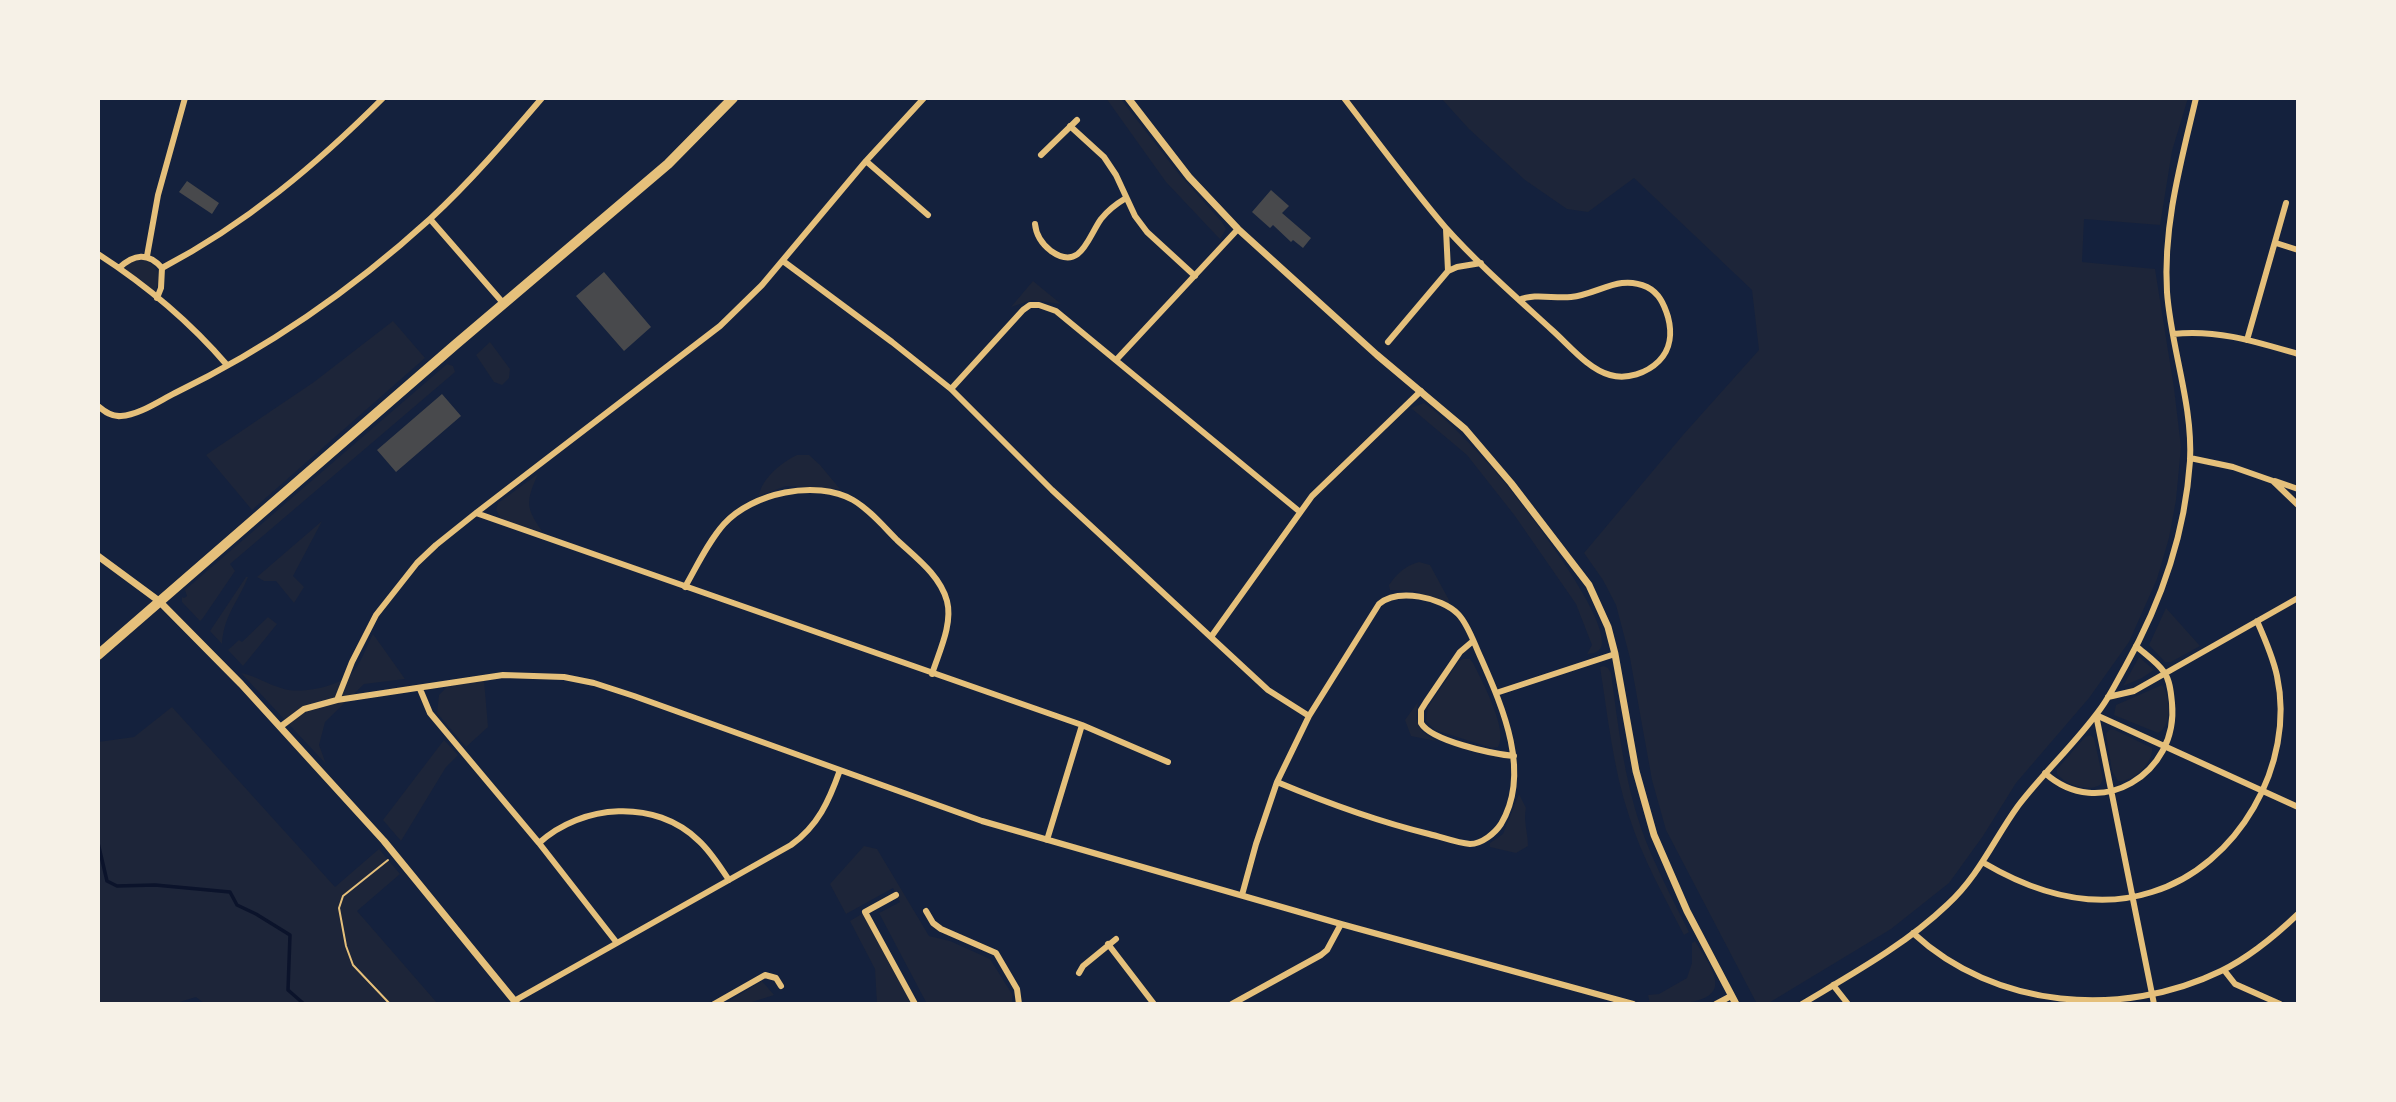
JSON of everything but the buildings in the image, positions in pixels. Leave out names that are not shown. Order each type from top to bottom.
[{"type":"main road","points":[[98,655],[668,164],[733,98]]},
{"type":"street","points":[[147,256],[158,195],[184,98]]},
{"type":"street","points":[[162,268],[200,247],[266,202],[303,172],[383,98]]},
{"type":"street","points":[[98,406],[112,415],[126,415],[174,394],[319,309],[373,268],[430,219],[495,152],[542,98]]},
{"type":"street","points":[[337,700],[359,647],[389,596],[436,545],[720,326],[783,261],[866,161],[925,98]]},
{"type":"street","points":[[1128,98],[1189,177],[1238,229],[1377,355],[1465,429],[1573,562],[1600,605],[1615,654],[1636,772],[1654,835],[1687,911],[1736,1004]]},
{"type":"street","points":[[1344,98],[1446,227],[1519,300],[1591,365],[1610,375],[1630,376],[1659,361],[1670,341],[1671,329],[1659,297],[1652,290],[1632,282],[1620,281],[1580,296],[1533,296],[1519,300]]},
{"type":"street","points":[[1802,1004],[1913,933],[1966,887],[1984,863],[2017,808],[2096,715],[2136,646],[2161,595],[2172,562],[2186,494],[2190,458],[2184,389],[2167,295],[2168,228],[2196,98]]},
{"type":"street","points":[[1041,155],[1077,120]]},
{"type":"street","points":[[1070,126],[1104,157],[1147,232],[1195,276]]},
{"type":"street","points":[[866,161],[928,215]]},
{"type":"street","points":[[1035,224],[1046,247],[1062,257],[1071,257],[1081,252],[1088,244],[1108,211],[1126,198]]},
{"type":"street","points":[[2247,340],[2286,203]]},
{"type":"street","points":[[430,219],[504,304]]},
{"type":"street","points":[[1446,227],[1448,271]]},
{"type":"street","points":[[1117,359],[1238,229]]},
{"type":"street","points":[[2276,243],[2298,250]]},
{"type":"street","points":[[98,254],[158,298],[192,328],[227,365]]},
{"type":"street","points":[[119,268],[127,261],[147,256],[155,260],[162,268],[158,298]]},
{"type":"street","points":[[783,261],[902,349],[951,389],[1052,490],[1268,690],[1309,716]]},
{"type":"street","points":[[1388,342],[1448,271],[1481,263]]},
{"type":"street","points":[[951,389],[1023,310],[1030,305],[1047,306],[1117,359],[1300,512]]},
{"type":"street","points":[[2173,334],[2203,333],[2247,340],[2298,354]]},
{"type":"street","points":[[1212,637],[1312,496],[1421,391]]},
{"type":"street","points":[[2190,458],[2233,467],[2298,489]]},
{"type":"street","points":[[2273,481],[2298,505]]},
{"type":"street","points":[[685,587],[723,525],[748,505],[788,491],[807,490],[851,499],[867,511],[940,585],[947,603],[948,619],[932,674]]},
{"type":"street","points":[[476,513],[1082,725],[1168,762]]},
{"type":"street","points":[[98,556],[159,601],[280,727],[395,855],[515,1002],[802,837],[821,815],[840,770]]},
{"type":"street","points":[[1242,895],[1278,782],[1309,716],[1372,613],[1385,599],[1414,595],[1458,613],[1496,693],[1514,756],[1515,778],[1497,830],[1471,844],[1386,823],[1278,782]]},
{"type":"street","points":[[2108,697],[2134,691],[2298,598]]},
{"type":"street","points":[[1984,863],[2027,886],[2069,897],[2109,899],[2133,896],[2169,885],[2212,859],[2250,814],[2272,768],[2278,740],[2280,708],[2277,678],[2268,646],[2257,621]]},
{"type":"street","points":[[1473,641],[1460,652],[1426,702],[1421,710],[1421,723],[1431,734],[1495,754],[1514,756]]},
{"type":"street","points":[[2045,773],[2059,785],[2096,793],[2130,785],[2158,761],[2172,726],[2171,690],[2165,673],[2136,646]]},
{"type":"street","points":[[1496,693],[1615,654]]},
{"type":"street","points":[[280,727],[304,709],[337,700],[503,675],[564,677],[594,683],[982,821],[1633,1004]]},
{"type":"street","points":[[420,689],[430,713],[539,843],[617,943]]},
{"type":"street","points":[[2096,715],[2298,807]]},
{"type":"street","points":[[2096,715],[2154,1004]]},
{"type":"street","points":[[1047,840],[1082,725]]},
{"type":"street","points":[[539,843],[561,827],[595,813],[644,813],[659,817],[700,841],[729,880]]},
{"type":"street","points":[[896,895],[865,912],[915,1004]]},
{"type":"street","points":[[926,911],[933,923],[941,929],[996,953],[1017,989],[1020,1004]]},
{"type":"street","points":[[1913,933],[1951,963],[1973,975],[2018,991],[2105,1001],[2152,995],[2197,982],[2224,970],[2269,940],[2298,914]]},
{"type":"street","points":[[1233,1004],[1321,956],[1341,923]]},
{"type":"street","points":[[1079,973],[1083,965],[1115,939]]},
{"type":"street","points":[[1108,944],[1154,1004]]},
{"type":"street","points":[[2224,970],[2235,984],[2280,1004]]},
{"type":"street","points":[[714,1004],[765,975],[776,978],[781,986]]},
{"type":"street","points":[[1833,985],[1848,1004]]},
{"type":"street","points":[[1716,1004],[1731,996]]},
{"type":"path","points":[[390,1004],[353,965],[346,946],[339,908],[343,896],[395,855]]},
{"type":"shaded area","points":[[1106,98],[1120,98],[1179,174],[1222,222],[1226,229],[1220,239],[1166,182]]},
{"type":"shaded area","points":[[1441,98],[2188,98],[2172,151],[2160,225],[2084,219],[2082,262],[2155,269],[2181,447],[2169,538],[2157,579],[2129,642],[2089,698],[2016,783],[1949,883],[1891,929],[1767,1004],[1757,1004],[1666,830],[1652,780],[1630,658],[1616,605],[1584,553],[1759,350],[1752,290],[1634,178],[1588,212],[1567,209],[1525,180],[1469,129]]},
{"type":"shaded area","points":[[143,259],[152,264],[157,272],[155,292],[124,268],[132,261]]},
{"type":"shaded area","points":[[1033,281],[1061,304],[1032,300],[1011,307]]},
{"type":"shaded area","points":[[393,321],[425,358],[252,510],[206,455],[314,382]]},
{"type":"shaded area","points":[[490,342],[510,369],[509,378],[502,385],[494,382],[476,355]]},
{"type":"shaded area","points":[[447,364],[453,366],[455,372],[230,564],[235,571],[200,621],[182,602],[182,597],[187,596],[185,590]]},
{"type":"shaded area","points":[[1424,403],[1452,426],[1494,470],[1558,554],[1599,627],[1602,643],[1597,652],[1587,654],[1592,645],[1576,604],[1515,516],[1467,455],[1411,408]]},
{"type":"shaded area","points":[[797,455],[809,455],[840,489],[786,486],[759,496],[764,483],[773,472]]},
{"type":"shaded area","points":[[538,474],[529,504],[533,517],[543,532],[502,520],[496,510],[498,503]]},
{"type":"shaded area","points":[[322,521],[293,576],[304,587],[294,603],[276,581],[264,581],[257,577]]},
{"type":"shaded area","points":[[1419,562],[1430,565],[1450,602],[1448,604],[1415,591],[1390,590],[1389,585],[1398,574]]},
{"type":"shaded area","points":[[246,577],[225,625],[222,644],[210,631]]},
{"type":"shaded area","points":[[2166,608],[2200,646],[2171,662],[2165,662],[2149,645]]},
{"type":"shaded area","points":[[268,617],[277,624],[243,666],[228,650],[239,640],[242,642]]},
{"type":"shaded area","points":[[373,634],[405,679],[364,684],[325,722],[319,745],[326,764],[241,673],[289,690],[329,686],[353,672]]},
{"type":"shaded area","points":[[2139,657],[2154,670],[2123,686]]},
{"type":"shaded area","points":[[1463,659],[1470,659],[1473,663],[1493,706],[1500,730],[1498,747],[1492,748],[1435,730],[1426,721],[1428,707]]},
{"type":"shaded area","points":[[1604,666],[1611,673],[1622,751],[1635,809],[1652,855],[1689,932],[1684,935],[1647,862],[1623,798],[1600,667]]},
{"type":"shaded area","points":[[484,680],[488,727],[466,747],[437,713],[439,695],[447,687]]},
{"type":"shaded area","points":[[2162,685],[2169,711],[2163,730],[2158,733],[2114,715],[2116,705]]},
{"type":"shaded area","points":[[1418,702],[1419,726],[1436,741],[1411,736],[1405,720]]},
{"type":"shaded area","points":[[172,707],[335,887],[379,849],[400,874],[357,911],[438,1004],[205,1004],[196,997],[173,1004],[98,1004],[98,742],[134,737]]},
{"type":"shaded area","points":[[2109,730],[2115,730],[2152,748],[2146,766],[2124,781],[2118,781],[2112,771],[2106,734]]},
{"type":"shaded area","points":[[2090,735],[2094,738],[2103,779],[2100,785],[2089,788],[2066,781],[2057,774],[2057,769],[2085,737]]},
{"type":"shaded area","points":[[444,740],[458,755],[446,767],[401,841],[383,820]]},
{"type":"shaded area","points":[[1519,794],[1526,808],[1528,846],[1516,853],[1490,847],[1490,843],[1503,834]]},
{"type":"shaded area","points":[[864,846],[877,849],[929,936],[950,941],[990,959],[1012,994],[1012,1004],[927,1004],[879,913],[900,902],[893,888],[846,914],[830,884]]},
{"type":"shaded area","points":[[865,912],[915,1004],[877,1004],[875,969],[850,921]]},
{"type":"shaded area","points":[[1695,941],[1712,970],[1714,989],[1709,995],[1690,1002],[1650,1004],[1648,995],[1659,994],[1687,978],[1692,963],[1692,943]]},
{"type":"shaded area","points":[[762,981],[774,995],[746,1004],[724,1004]]},
{"type":"waterway","points":[[98,843],[107,881],[117,886],[155,885],[230,892],[237,905],[290,935],[288,990],[304,1004]]}]
